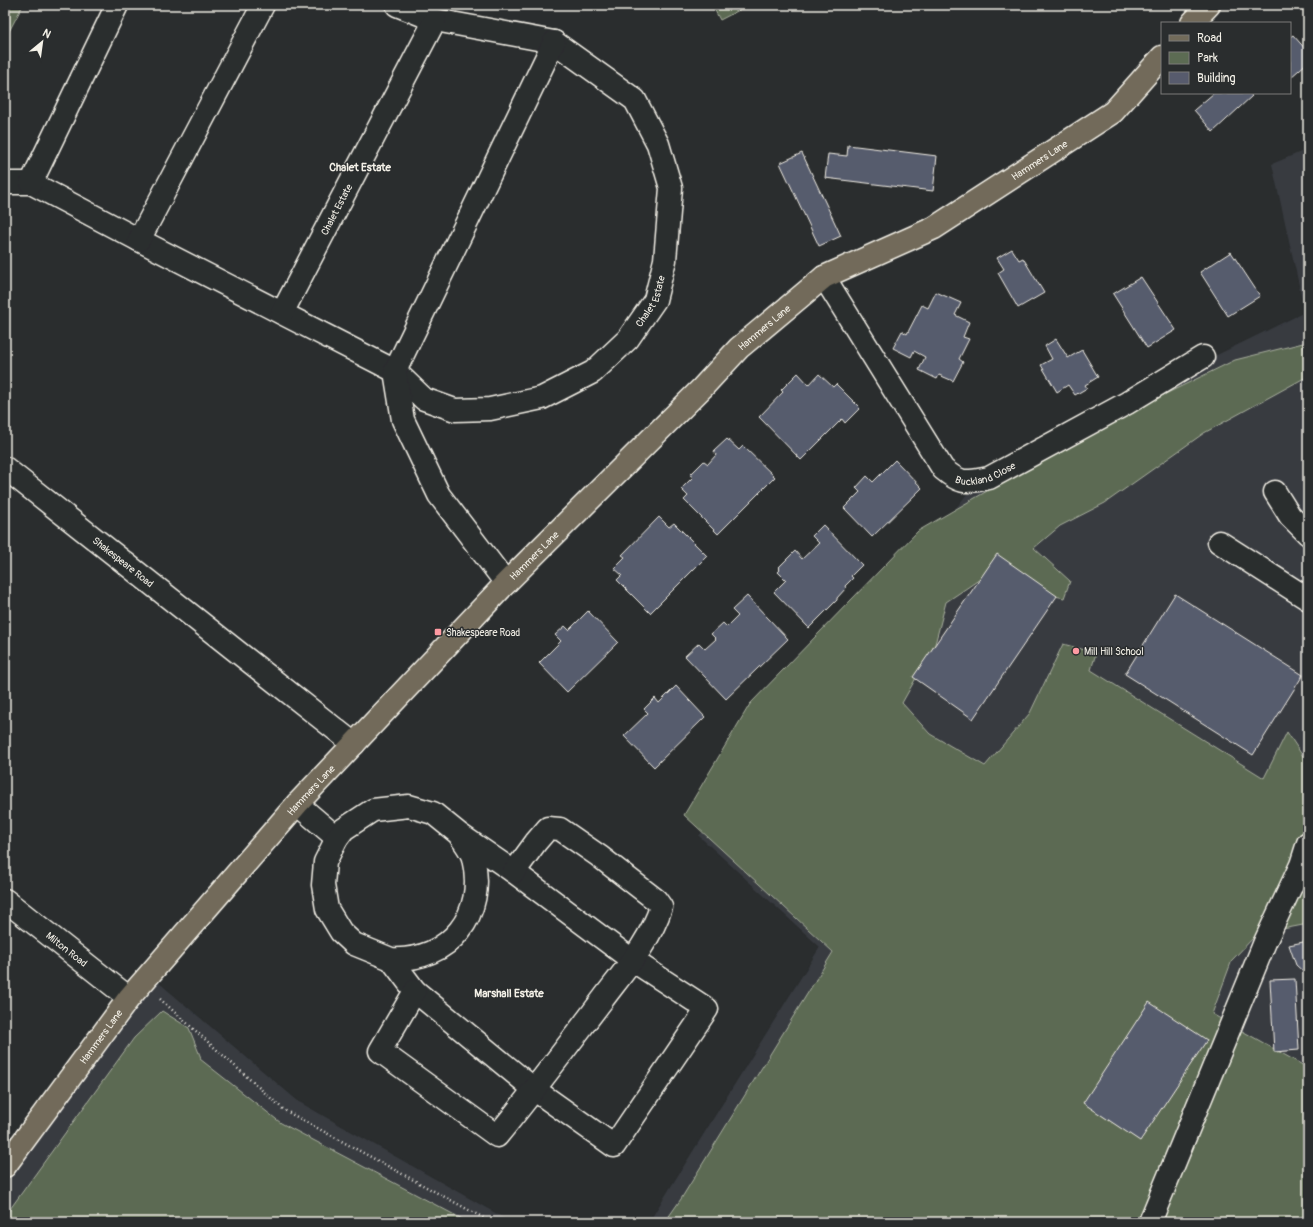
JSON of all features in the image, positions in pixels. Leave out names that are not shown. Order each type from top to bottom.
[{"type":"main road","points":[[1193,22],[1209,5]]},
{"type":"main road","name":"Hammers Lane","points":[[5,1166],[135,990],[297,804],[506,583],[702,388],[739,348],[824,278],[934,228],[1113,112],[1161,58]]},
{"type":"street","points":[[31,183],[117,5]]},
{"type":"street","points":[[139,240],[262,5]]},
{"type":"street","name":"Chalet Estate","points":[[5,183],[31,183],[282,314],[395,371],[424,399],[455,410],[490,409],[542,398],[593,372],[628,340],[654,300],[665,260],[670,188],[658,144],[635,100],[554,42],[435,20],[397,5]]},
{"type":"street","name":"Chalet Estate","points":[[282,314],[435,20]]},
{"type":"street","points":[[506,583],[439,495],[403,420],[395,371],[554,42]]},
{"type":"street","name":"Buckland Close","points":[[824,278],[943,469],[953,477],[967,482],[989,478],[1127,403],[1203,358]]},
{"type":"street","name":"Shakespeare Road","points":[[5,468],[354,744]]},
{"type":"street","points":[[1275,492],[1290,516],[1308,534]]},
{"type":"street","points":[[1219,542],[1308,599]]},
{"type":"street","points":[[297,804],[336,838]]},
{"type":"street","points":[[391,959],[415,991],[535,1090],[614,1146],[707,1009],[632,960],[514,872],[459,834],[433,813],[409,806],[373,810],[344,829],[336,838],[325,862],[323,884],[327,909],[341,932],[354,944],[397,960],[428,954],[441,948],[462,928],[470,914],[477,886],[472,856],[459,834]]},
{"type":"street","points":[[415,991],[380,1050],[497,1136],[535,1090],[632,960],[657,920],[661,907],[656,900],[599,856],[560,829],[548,828],[514,872]]},
{"type":"street","points":[[1150,1222],[1262,949],[1301,865],[1308,843]]},
{"type":"street","name":"Milton Road","points":[[5,900],[135,990]]},
{"type":"path","points":[[135,990],[284,1110],[491,1222]]},
{"type":"shaded area","name":"Mill Hill School","points":[[1308,149],[1308,1222],[649,1222],[820,947],[699,836],[989,466],[1305,312],[1272,164]]},
{"type":"shaded area","points":[[158,982],[299,1102],[511,1222],[5,1222],[5,1181],[121,1022]]},
{"type":"green space","points":[[5,5],[23,5],[5,39]]},
{"type":"green space","points":[[712,5],[749,5],[720,20]]},
{"type":"green space","name":"Mill Hill School","points":[[1303,343],[1308,367],[1308,376],[1204,433],[1105,503],[1060,526],[1034,548],[1070,581],[1064,598],[1033,591],[1004,563],[946,602],[935,644],[902,703],[930,734],[985,766],[1030,713],[1063,644],[1096,653],[1091,670],[1264,778],[1287,732],[1308,764],[1308,924],[1257,934],[1232,960],[1212,1014],[1308,1068],[1308,1222],[665,1222],[681,1199],[833,952],[684,815],[750,704],[918,531],[1096,428],[1235,360]]},
{"type":"green space","points":[[162,1011],[189,1028],[201,1058],[200,1059],[281,1123],[468,1222],[5,1222],[5,1216],[134,1038]]},
{"type":"building","points":[[1293,35],[1308,52],[1308,62],[1291,77],[1291,36]]},
{"type":"building","points":[[1213,94],[1250,94],[1252,96],[1213,132],[1194,110]]},
{"type":"building","points":[[848,145],[937,156],[933,191],[825,178],[828,154],[847,156]]},
{"type":"building","points":[[802,153],[841,236],[819,246],[780,163]]},
{"type":"building","points":[[1012,249],[1019,260],[1023,258],[1044,293],[1018,308],[998,273],[1004,269],[997,258]]},
{"type":"building","points":[[1231,252],[1260,296],[1228,316],[1200,272]]},
{"type":"building","points":[[1141,277],[1176,330],[1147,348],[1113,294]]},
{"type":"building","points":[[936,292],[961,303],[955,315],[969,322],[963,337],[969,339],[959,359],[963,362],[953,381],[939,375],[937,379],[919,370],[925,357],[914,351],[911,357],[893,348],[902,331],[907,334],[922,305],[928,308]]},
{"type":"building","points":[[1056,339],[1068,358],[1082,350],[1098,377],[1085,385],[1087,388],[1075,395],[1068,385],[1057,392],[1041,365],[1052,359],[1045,346]]},
{"type":"building","points":[[798,373],[809,385],[819,374],[833,387],[836,384],[860,408],[845,423],[842,419],[801,460],[759,417],[783,392],[781,390]]},
{"type":"building","points":[[727,439],[739,450],[743,446],[775,477],[718,534],[684,500],[688,496],[681,489],[693,477],[690,475],[704,461],[708,464],[716,455],[714,451]]},
{"type":"building","points":[[895,460],[922,488],[872,537],[844,508],[860,492],[856,488],[867,476],[873,482]]},
{"type":"building","points":[[659,517],[669,527],[674,523],[707,556],[650,613],[617,580],[622,575],[614,568],[625,557],[622,555]]},
{"type":"building","points":[[823,525],[862,565],[851,576],[853,578],[845,586],[846,588],[837,600],[809,628],[774,592],[786,580],[778,572],[780,570],[778,568],[795,551],[802,559],[819,543],[812,536]]},
{"type":"building","points":[[997,554],[1057,596],[973,719],[913,677]]},
{"type":"building","points":[[1175,594],[1303,675],[1253,755],[1125,674]]},
{"type":"building","points":[[747,596],[788,639],[726,699],[685,656],[699,643],[705,649],[716,639],[711,634],[723,623],[727,627],[738,616],[732,610]]},
{"type":"building","points":[[588,611],[618,642],[567,692],[539,663],[561,641],[555,635],[565,626],[569,630]]},
{"type":"building","points":[[676,686],[705,717],[654,767],[624,736],[648,713],[644,709],[655,698],[659,703]]},
{"type":"building","points":[[1308,941],[1308,976],[1296,965],[1289,945]]},
{"type":"building","points":[[1295,979],[1299,1050],[1274,1052],[1270,980]]},
{"type":"building","points":[[1149,1002],[1207,1040],[1140,1141],[1083,1103]]},
{"type":"place","name":"Shakespeare Road","points":[[438,632]]},
{"type":"place","name":"Mill Hill School","points":[[1076,651]]},
{"type":"district","name":"Chalet Estate","points":[[360,167]]},
{"type":"district","name":"Marshall Estate","points":[[509,993]]}]
